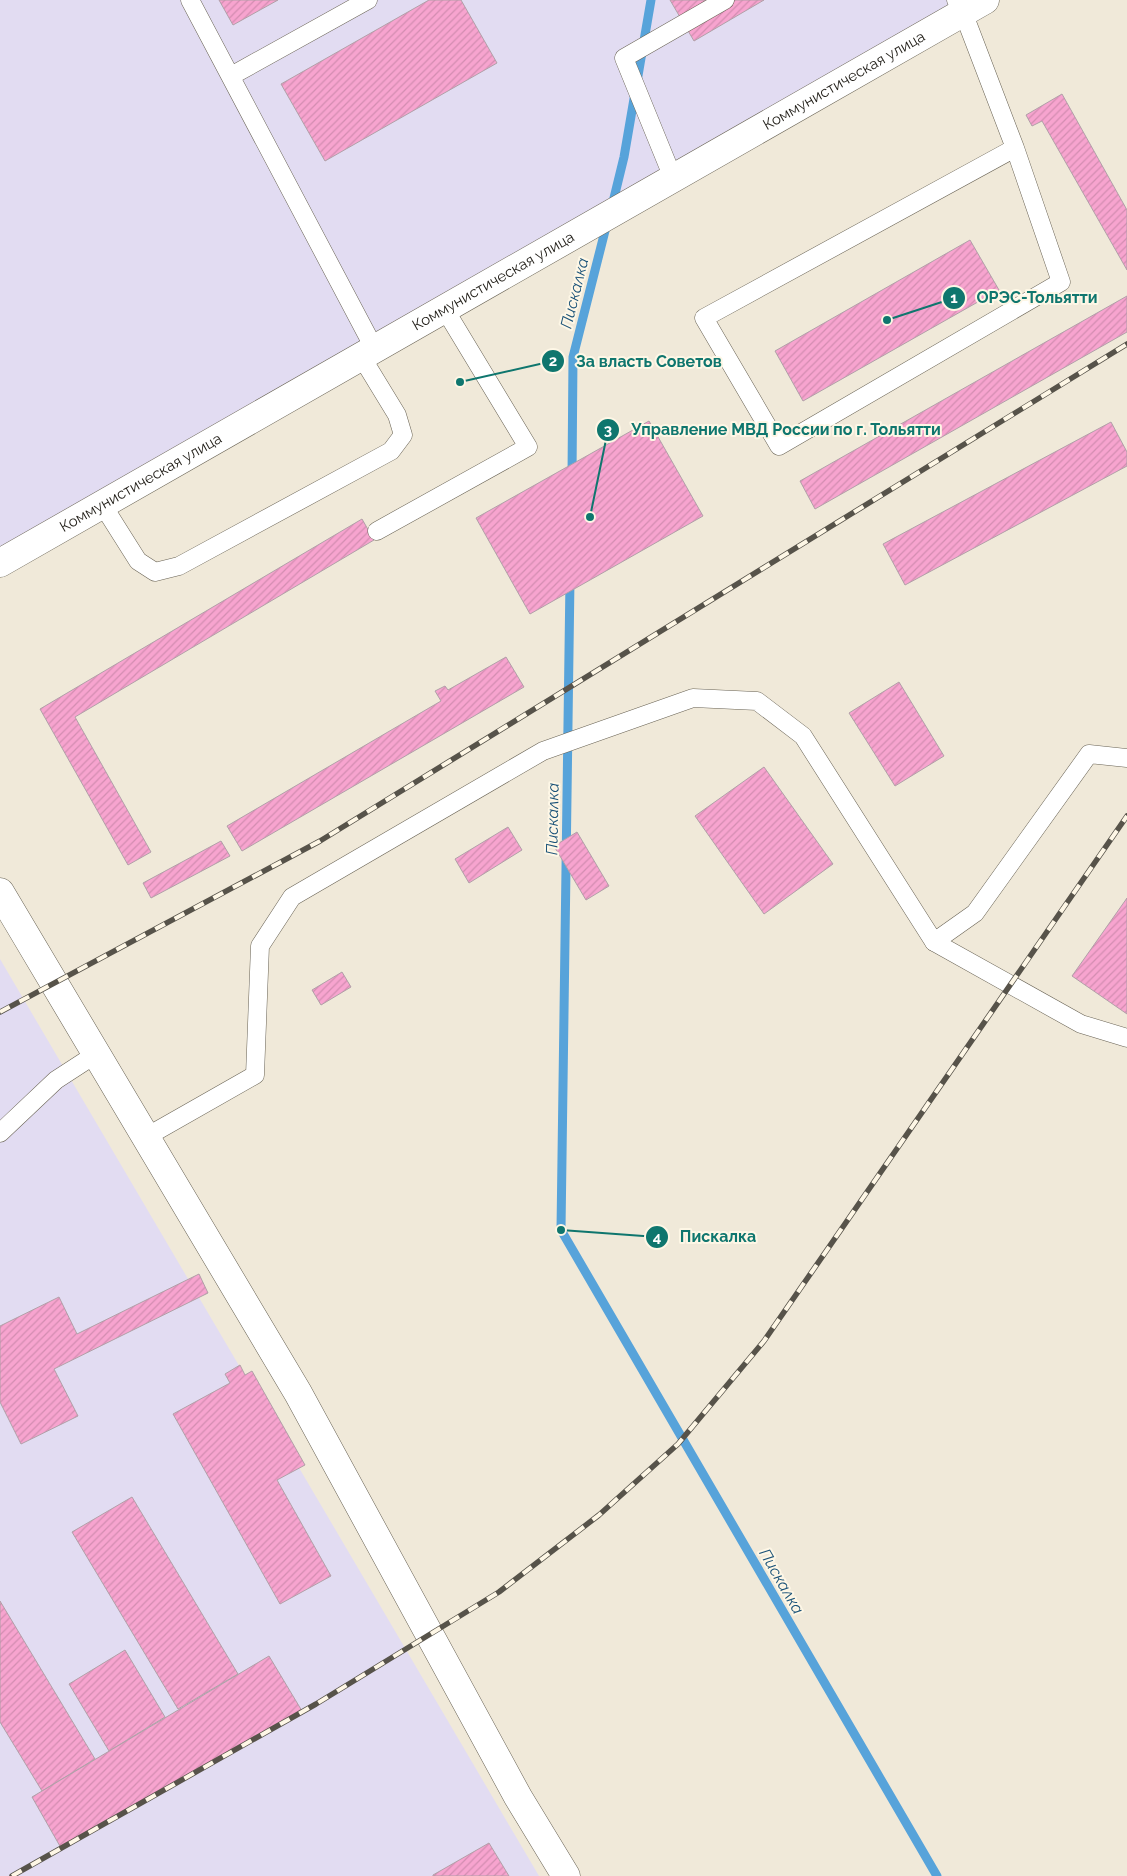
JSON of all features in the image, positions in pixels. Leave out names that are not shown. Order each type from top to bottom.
[{"type":"street","name":"Коммунистическая улица","points":[[0,563],[673,178],[968,4]]},
{"type":"street","points":[[0,892],[298,1393],[518,1797],[566,1876]]},
{"type":"lane","points":[[102,504],[138,561],[155,572],[179,566],[391,452],[403,435],[397,415],[367,352],[230,76],[190,0]]},
{"type":"lane","points":[[230,76],[368,0]]},
{"type":"lane","points":[[673,178],[624,58],[725,0]]},
{"type":"lane","points":[[968,4],[1061,282],[779,446],[704,318],[1016,148]]},
{"type":"lane","points":[[377,531],[528,447],[444,308]]},
{"type":"lane","points":[[146,1137],[255,1075],[260,946],[292,897],[543,751],[693,698],[757,701],[803,736],[934,942],[1080,1024],[1127,1038]]},
{"type":"lane","points":[[934,942],[975,913],[1089,754],[1127,758]]},
{"type":"lane","points":[[0,1133],[56,1080],[96,1054]]},
{"type":"shaded area","points":[[0,0],[958,0],[0,552]]},
{"type":"shaded area","points":[[0,959],[539,1876],[0,1876]]},
{"type":"building","points":[[219,0],[278,0],[233,25]]},
{"type":"building","points":[[429,0],[461,0],[497,63],[325,161],[281,84]]},
{"type":"building","points":[[670,0],[764,0],[694,41]]},
{"type":"building","points":[[1062,94],[1127,210],[1127,270],[1042,121],[1032,126],[1026,115]]},
{"type":"building","points":[[970,240],[999,290],[803,401],[775,351]]},
{"type":"building","points":[[1127,296],[1127,332],[815,509],[800,481]]},
{"type":"building","points":[[649,421],[703,516],[530,614],[476,518]]},
{"type":"building","points":[[1111,422],[1127,452],[1127,466],[905,585],[883,544]]},
{"type":"building","points":[[362,519],[374,540],[75,717],[151,852],[128,865],[40,709]]},
{"type":"building","points":[[506,657],[524,687],[242,851],[227,826],[441,701],[435,691],[445,686],[448,690]]},
{"type":"building","points":[[899,682],[944,756],[895,786],[849,713]]},
{"type":"building","points":[[764,767],[833,864],[764,914],[695,816]]},
{"type":"building","points":[[508,827],[522,850],[469,883],[455,859]]},
{"type":"building","points":[[577,832],[609,886],[586,900],[554,846]]},
{"type":"building","points":[[221,841],[230,856],[151,898],[143,883]]},
{"type":"building","points":[[1127,898],[1127,1014],[1072,976]]},
{"type":"building","points":[[342,972],[351,987],[321,1005],[312,990]]},
{"type":"building","points":[[199,1274],[208,1293],[54,1369],[78,1416],[21,1444],[0,1402],[0,1326],[59,1297],[77,1334]]},
{"type":"building","points":[[240,1365],[245,1375],[252,1371],[305,1465],[277,1480],[331,1576],[280,1604],[173,1414],[230,1383],[225,1374]]},
{"type":"building","points":[[132,1497],[238,1674],[178,1709],[72,1532]]},
{"type":"building","points":[[0,1601],[95,1759],[42,1791],[0,1722]]},
{"type":"building","points":[[125,1650],[165,1717],[109,1751],[69,1684]]},
{"type":"building","points":[[269,1656],[302,1711],[61,1848],[32,1797]]},
{"type":"building","points":[[489,1843],[509,1876],[433,1876],[433,1875]]},
{"type":"waterway","name":"Пискалка","points":[[612,206],[624,157],[651,0]]},
{"type":"waterway","name":"Пискалка","points":[[572,476],[573,357],[607,223]]},
{"type":"waterway","name":"Пискалка","points":[[570,579],[561,1230],[937,1876]]},
{"type":"railway","points":[[0,1012],[320,841],[1127,344]]},
{"type":"railway","points":[[12,1876],[316,1704],[499,1592],[599,1515],[678,1444],[764,1341],[1127,816]]},
{"type":"place","name":"ОРЭС-Тольятти","points":[[887,320]]},
{"type":"place","name":"За власть Советов","points":[[460,382]]},
{"type":"place","name":"Управление МВД России по г. Тольятти","points":[[590,517]]},
{"type":"place","name":"Пискалка","points":[[561,1230]]}]
